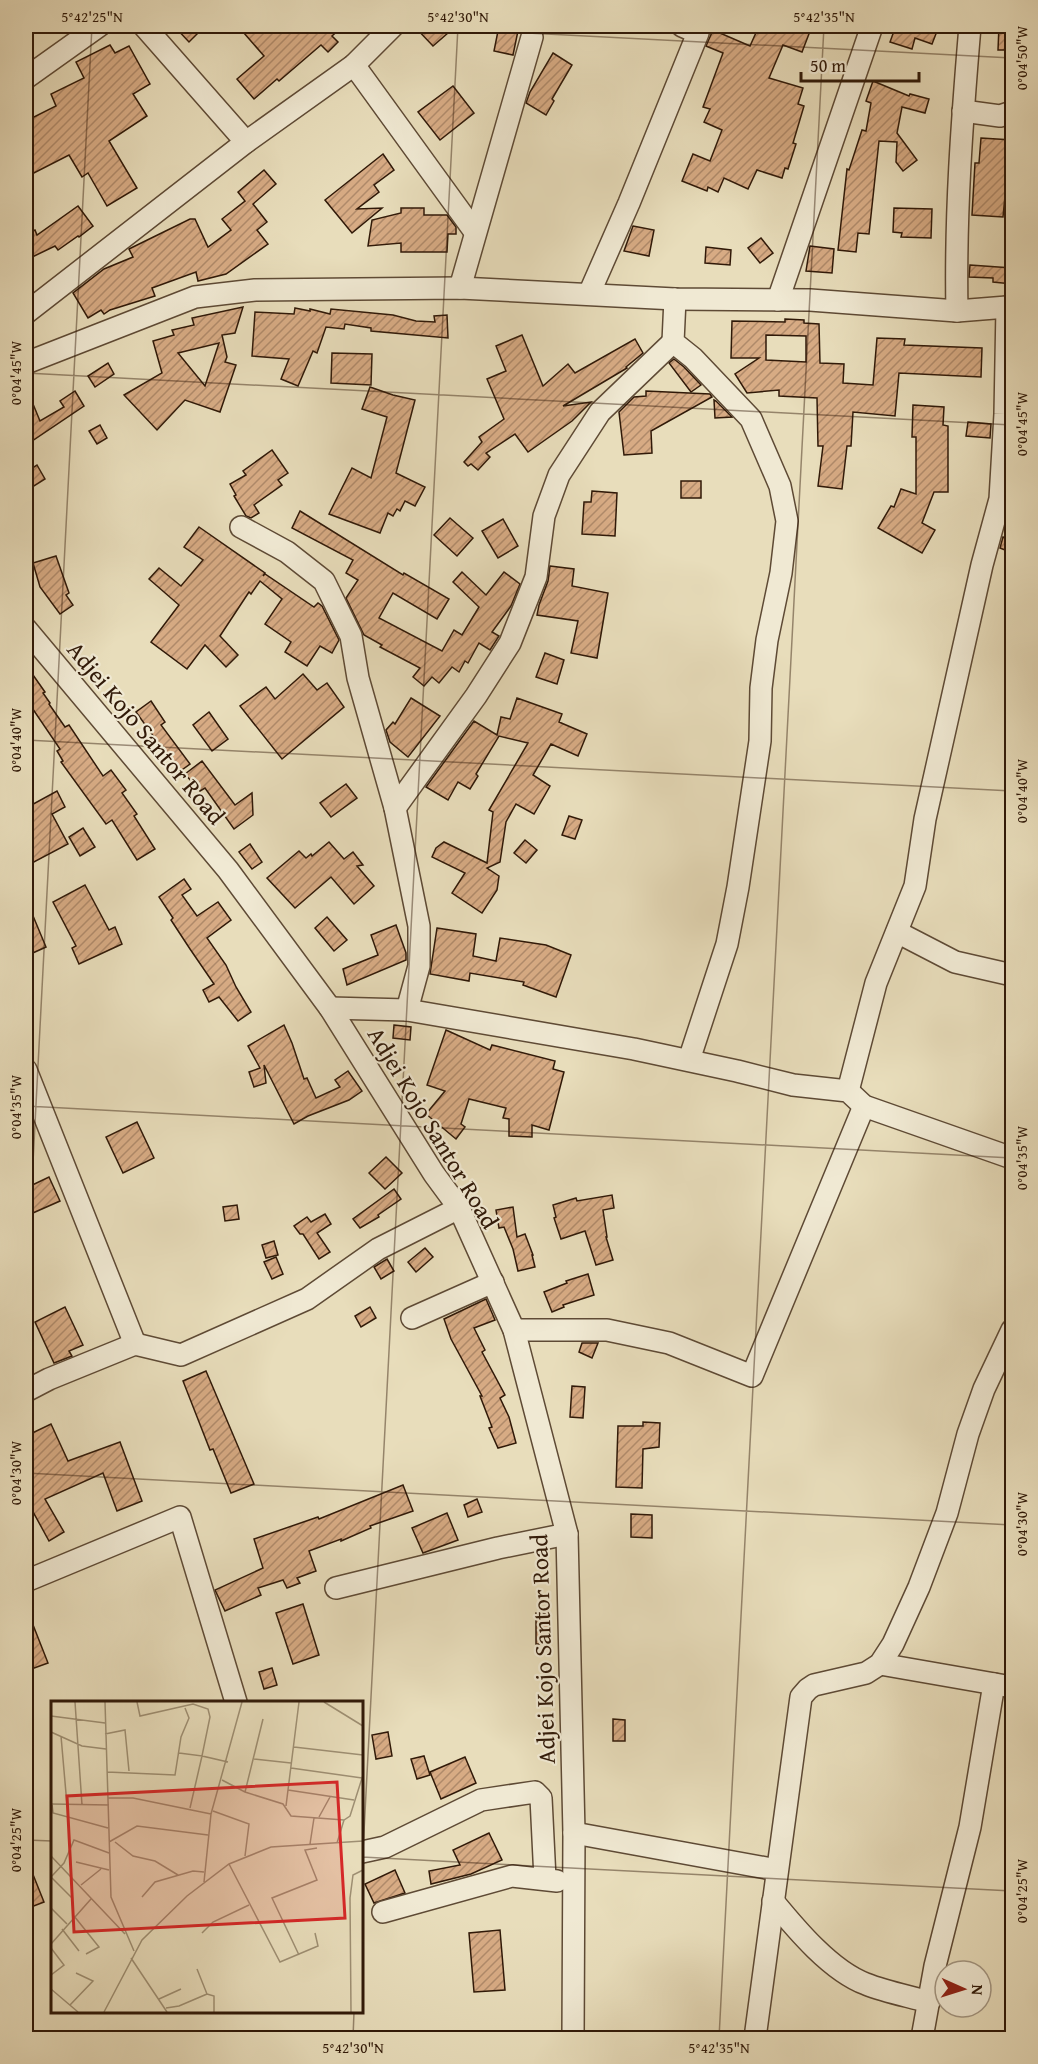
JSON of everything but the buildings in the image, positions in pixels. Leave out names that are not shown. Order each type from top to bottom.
[{"type":"street","points":[[26,78],[99,26]]},
{"type":"street","points":[[144,26],[246,142]]},
{"type":"street","points":[[26,314],[246,142],[354,65],[393,26]]},
{"type":"street","points":[[589,294],[629,203],[698,33],[682,26]]},
{"type":"street","points":[[778,300],[872,26]]},
{"type":"street","points":[[957,311],[956,243],[970,26]]},
{"type":"street","points":[[460,288],[531,37]]},
{"type":"street","points":[[354,65],[475,232]]},
{"type":"street","points":[[963,111],[1000,116],[1012,112]]},
{"type":"street","points":[[26,363],[195,297],[255,290],[460,288],[675,299],[778,300],[957,311],[1010,308],[1000,499],[977,588],[925,819],[915,886],[876,983],[848,1092]]},
{"type":"street","points":[[395,808],[476,696],[510,643],[536,577],[544,516],[559,475],[600,412],[673,342],[675,299]]},
{"type":"street","points":[[673,342],[693,358],[750,419],[780,486],[787,521],[781,573],[767,640],[761,688],[760,741],[738,887],[727,944],[689,1060]]},
{"type":"street","points":[[241,527],[287,552],[324,581],[351,636],[358,678],[395,808],[419,926],[418,966],[407,1010]]},
{"type":"street","name":"Adjei Kojo Santor Road","points":[[26,629],[228,870],[330,1008],[434,1174],[459,1208],[514,1330],[567,1534],[577,2038]]},
{"type":"street","points":[[897,932],[955,962],[1012,975]]},
{"type":"street","points":[[330,1008],[407,1010],[689,1060],[793,1085],[848,1092],[864,1106],[1012,1158]]},
{"type":"street","points":[[26,1070],[135,1344]]},
{"type":"street","points":[[514,1330],[607,1330],[669,1343],[752,1376],[864,1106]]},
{"type":"street","points":[[26,1392],[49,1379],[135,1344],[181,1355],[307,1299],[378,1249],[459,1208]]},
{"type":"street","points":[[412,1318],[493,1282]]},
{"type":"street","points":[[755,2038],[801,1697],[814,1685],[866,1673],[880,1664],[894,1644],[947,1513],[968,1434],[984,1389],[1005,1360],[1012,1330]]},
{"type":"street","points":[[26,1581],[180,1517],[236,1701]]},
{"type":"street","points":[[336,1588],[498,1548],[567,1534]]},
{"type":"street","points":[[880,1664],[1003,1685],[935,1966],[922,2038]]},
{"type":"street","points":[[363,1852],[385,1846],[481,1800],[535,1792],[541,1798],[545,1879]]},
{"type":"street","points":[[574,1833],[777,1870]]},
{"type":"street","points":[[383,1912],[512,1876],[574,1884]]},
{"type":"street","points":[[773,1901],[811,1945],[854,1979],[929,2002]]}]
